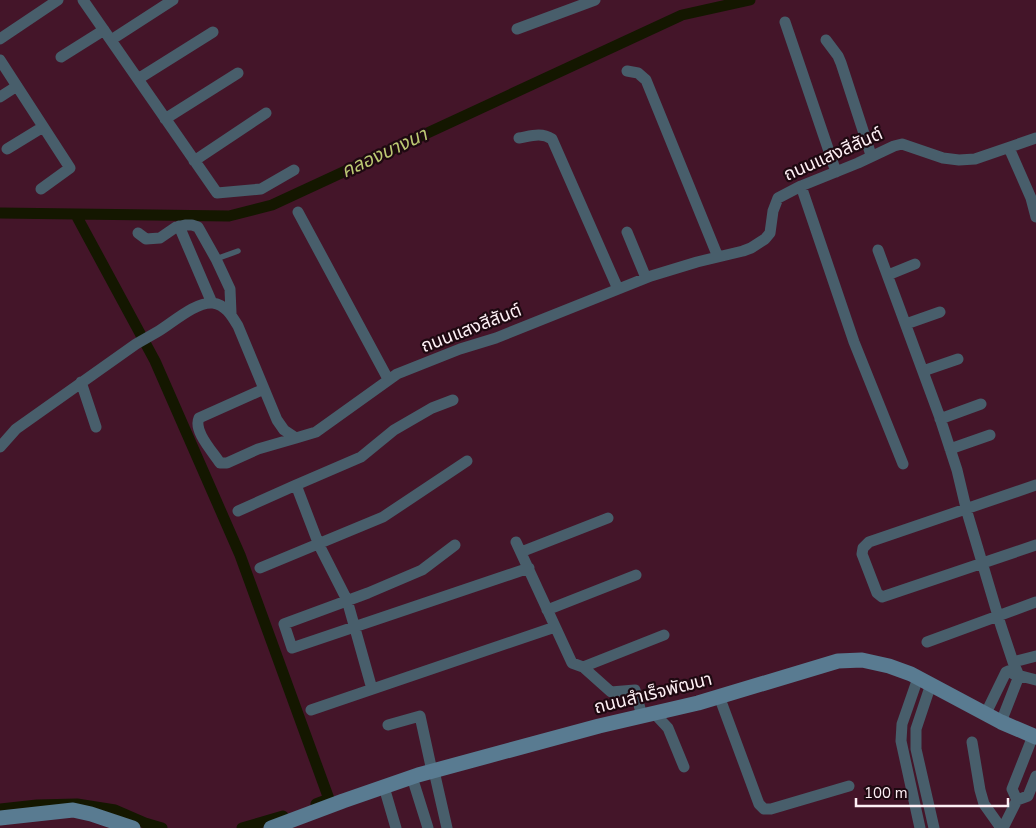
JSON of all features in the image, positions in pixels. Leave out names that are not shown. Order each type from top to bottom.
[{"type":"street","points":[[0,39],[58,0]]},
{"type":"street","points":[[83,0],[217,193],[260,189],[294,170]]},
{"type":"street","points":[[61,57],[108,35],[173,0]]},
{"type":"street","points":[[517,29],[572,4],[595,0]]},
{"type":"street","points":[[785,22],[836,172]]},
{"type":"street","points":[[138,80],[213,32]]},
{"type":"street","points":[[826,40],[841,63],[871,156]]},
{"type":"street","points":[[0,60],[70,168],[41,189]]},
{"type":"street","points":[[627,71],[638,73],[646,80],[718,256]]},
{"type":"street","points":[[165,119],[238,73]]},
{"type":"street","points":[[0,97],[17,86]]},
{"type":"street","points":[[194,161],[266,113]]},
{"type":"street","points":[[7,149],[43,127]]},
{"type":"street","points":[[519,138],[539,134],[552,139],[618,290]]},
{"type":"street","name":"ถนนแสงสีสันต์","points":[[264,389],[199,418],[197,425],[199,431],[220,463],[226,463],[258,449],[316,432],[388,380],[442,356],[496,338],[646,278],[718,256],[743,252],[765,240],[770,233],[775,204],[778,198],[871,156],[902,144],[943,158],[975,159],[1036,138]]},
{"type":"street","points":[[1009,148],[1031,198],[1036,218]]},
{"type":"street","points":[[801,186],[854,342],[903,464]]},
{"type":"street","points":[[298,212],[388,380]]},
{"type":"street","points":[[138,233],[146,239],[160,238],[179,226],[192,225],[198,228],[216,259],[230,289],[230,313],[277,420],[284,430],[296,438]]},
{"type":"street","points":[[179,226],[212,303]]},
{"type":"street","points":[[627,232],[646,278]]},
{"type":"street","points":[[878,250],[957,470],[966,508],[1013,669],[1001,722]]},
{"type":"street","points":[[888,275],[915,264]]},
{"type":"street","points":[[0,447],[16,430],[81,382],[186,312],[204,304],[212,303],[230,313]]},
{"type":"street","points":[[906,324],[940,312]]},
{"type":"street","points":[[923,371],[958,359]]},
{"type":"street","points":[[81,382],[96,428]]},
{"type":"street","points":[[238,511],[361,456],[394,430],[432,408],[453,400]]},
{"type":"street","points":[[940,419],[981,404]]},
{"type":"street","points":[[950,449],[990,435]]},
{"type":"street","points":[[260,568],[383,517],[467,461]]},
{"type":"street","points":[[296,485],[319,545],[347,600],[372,689]]},
{"type":"street","points":[[1036,485],[869,542],[862,554],[877,593],[882,597],[1036,544]]},
{"type":"street","points":[[608,518],[519,547],[572,663],[584,667],[610,692],[635,690],[648,715],[668,728],[684,767]]},
{"type":"street","points":[[455,545],[422,570],[284,624],[292,648],[528,568]]},
{"type":"street","points":[[548,610],[636,575]]},
{"type":"street","points":[[927,642],[1036,602]]},
{"type":"street","points":[[311,710],[555,627]]},
{"type":"street","points":[[584,667],[664,635]]},
{"type":"street","points":[[986,713],[1013,669],[1036,656]]},
{"type":"street","name":"ถนนสำเร็จพัฒนา","points":[[271,828],[297,822],[343,801],[412,777],[698,703],[838,661],[862,660],[889,666],[925,681],[1001,722],[1034,737]]},
{"type":"street","points":[[1013,669],[1036,680]]},
{"type":"street","points":[[925,681],[916,729],[916,750],[934,828]]},
{"type":"street","points":[[920,828],[901,741],[902,724],[925,681]]},
{"type":"street","points":[[719,696],[759,804],[764,809],[771,809],[849,786]]},
{"type":"street","points":[[388,725],[420,716],[447,828]]},
{"type":"street","points":[[1017,800],[1012,789],[1034,737]]},
{"type":"street","points":[[972,742],[984,804],[1002,828],[1017,800],[1028,796],[1036,776]]},
{"type":"street","points":[[412,777],[428,828]]},
{"type":"street","points":[[384,787],[396,828]]},
{"type":"street","points":[[912,794],[925,790]]},
{"type":"street","points":[[4,821],[73,810],[133,828]]},
{"type":"lane","points":[[216,259],[238,252]]},
{"type":"waterway","name":"คลองบางนา","points":[[0,213],[229,216],[272,205],[682,15],[750,0]]},
{"type":"waterway","points":[[76,215],[155,361],[240,555],[329,799],[316,804]]},
{"type":"waterway","points":[[0,809],[37,805],[77,804],[115,810],[162,828]]},
{"type":"waterway","points":[[242,828],[283,816]]}]
